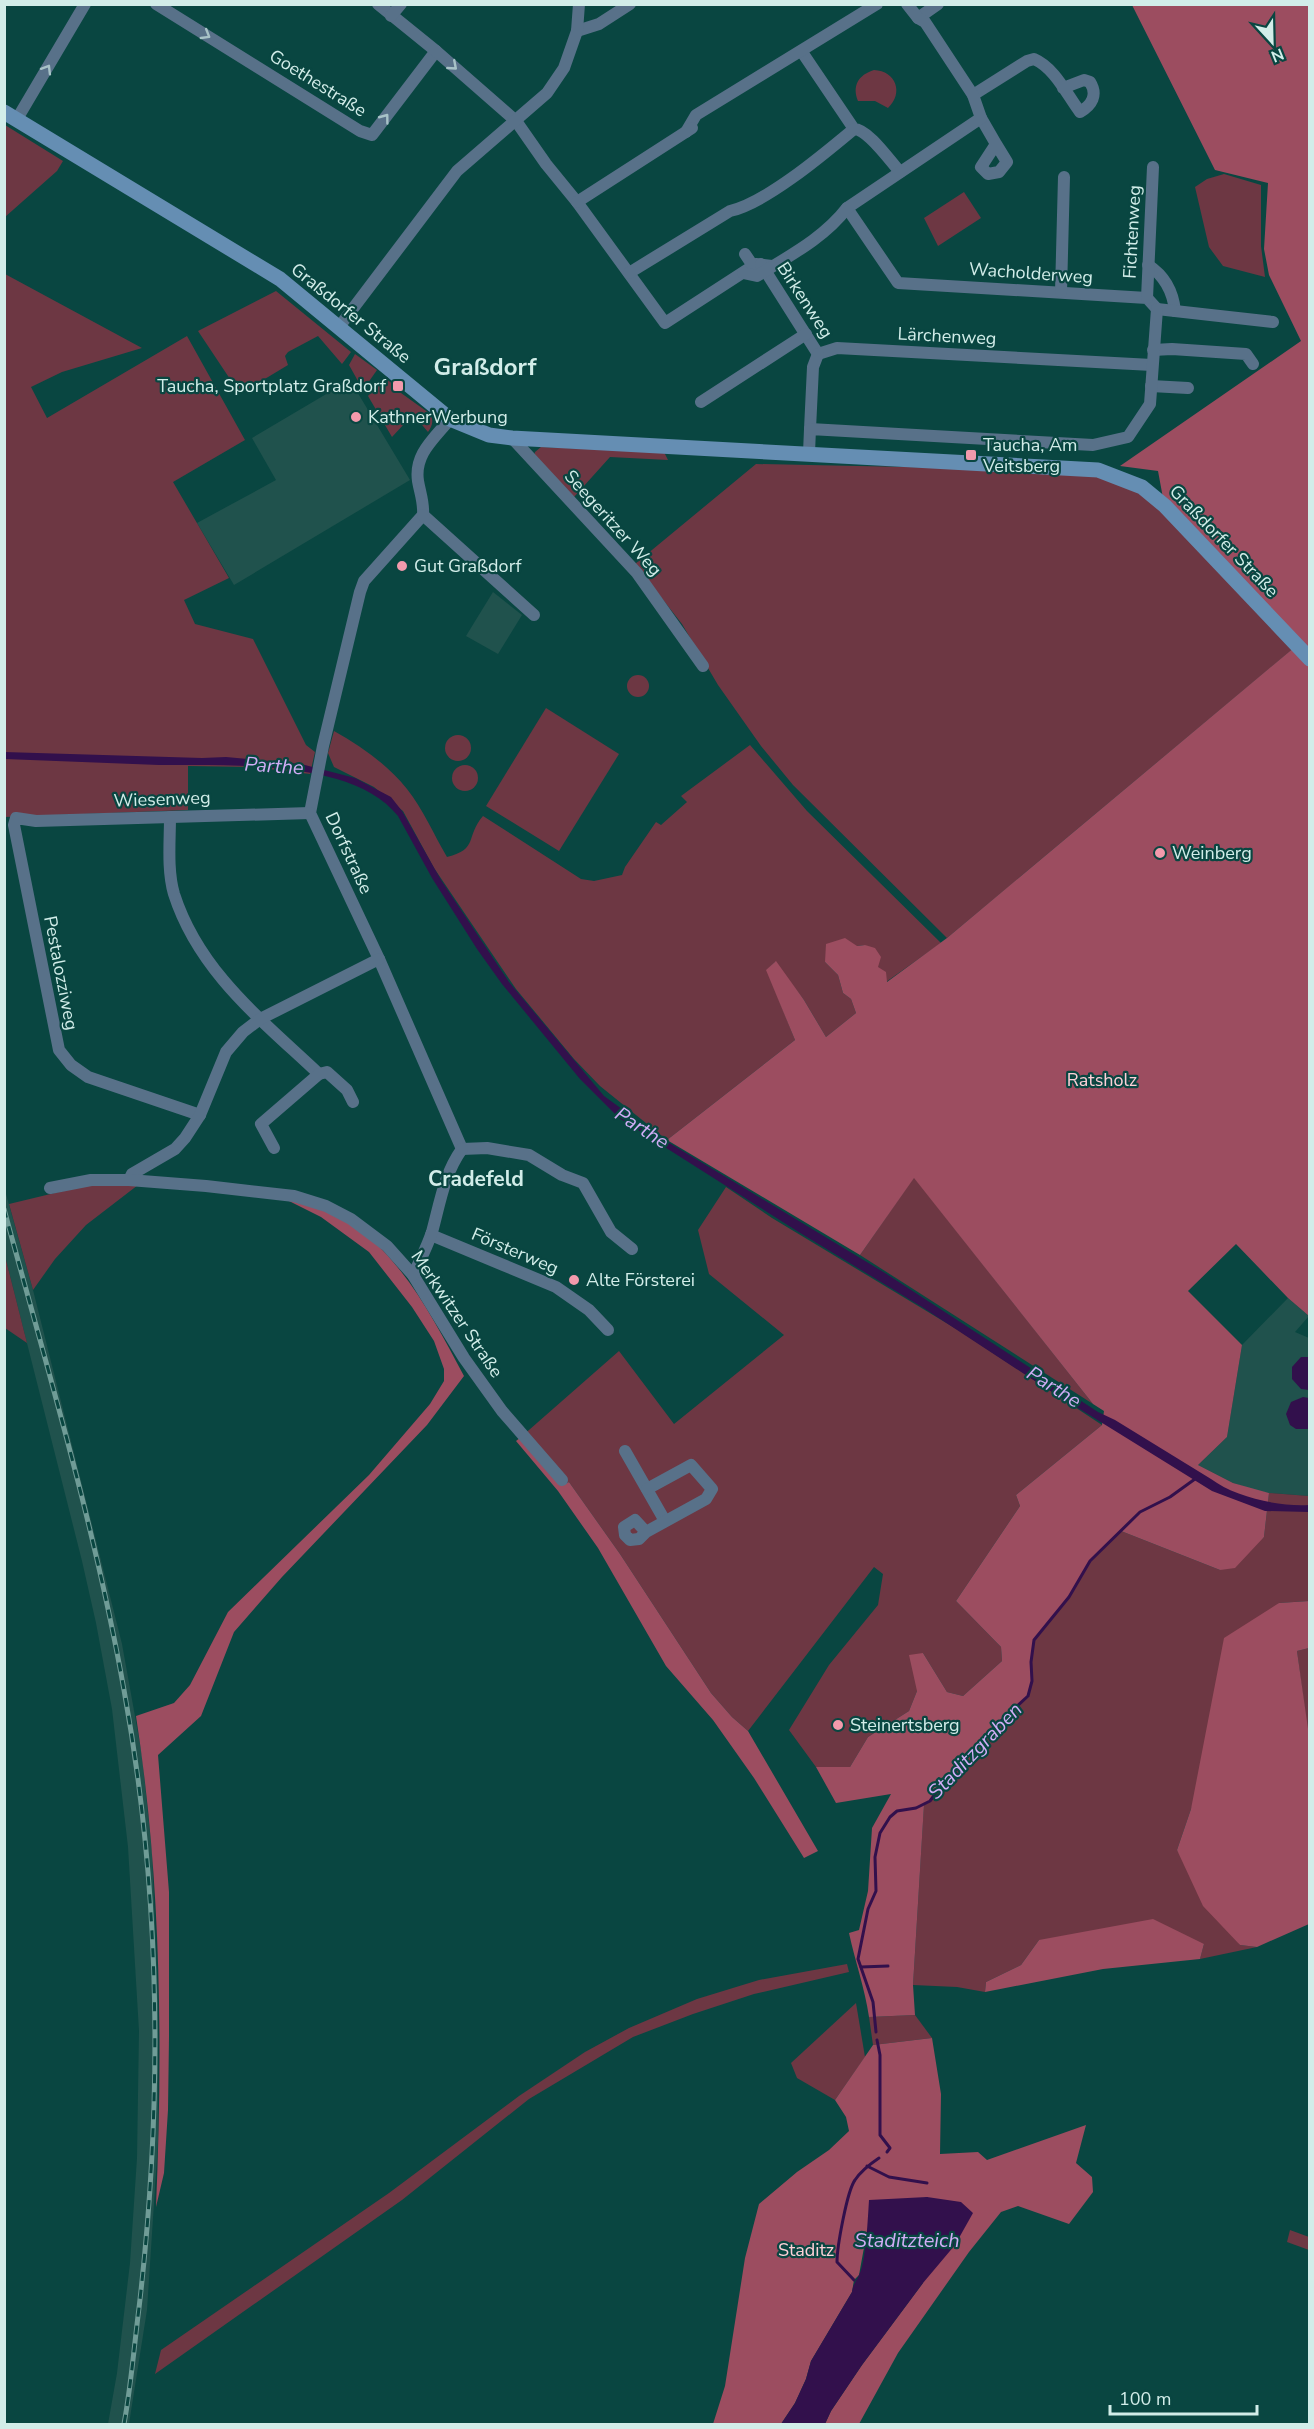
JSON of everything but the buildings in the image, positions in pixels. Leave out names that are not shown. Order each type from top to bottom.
[{"type":"street","points":[[11,116],[85,4]]},
{"type":"street","name":"Goethestraße","points":[[156,4],[360,131],[372,135],[436,51]]},
{"type":"street","points":[[378,4],[516,121],[665,323],[834,225],[847,207],[981,118]]},
{"type":"street","points":[[391,16],[401,4]]},
{"type":"street","points":[[339,327],[457,171],[548,93],[564,69],[577,31],[579,4]]},
{"type":"street","points":[[577,31],[599,24],[630,4]]},
{"type":"street","points":[[577,202],[686,132],[696,115],[877,4]]},
{"type":"street","points":[[907,4],[918,18],[925,22],[973,95],[981,118],[996,144]]},
{"type":"street","points":[[918,18],[938,4]]},
{"type":"street","points":[[802,52],[854,129]]},
{"type":"street","points":[[973,95],[1027,61],[1034,59],[1049,69],[1063,88]]},
{"type":"street","name":"Graßdorfer Straße","points":[[11,116],[280,279],[450,419],[489,435],[512,438],[1098,470],[1142,487],[1165,506],[1310,659]]},
{"type":"street","points":[[629,273],[730,212],[746,208],[818,158],[854,129],[860,129],[868,136],[900,172]]},
{"type":"street","name":"Fichtenweg","points":[[1147,298],[1153,167]]},
{"type":"street","points":[[1061,292],[1064,177]]},
{"type":"street","name":"Wacholderweg","points":[[847,207],[898,283],[1147,298]]},
{"type":"street","name":"Birkenweg","points":[[745,254],[759,268],[818,354]]},
{"type":"street","points":[[1148,265],[1158,272],[1174,296],[1175,311]]},
{"type":"street","points":[[1147,298],[1157,309],[1273,322]]},
{"type":"street","points":[[810,429],[1093,445],[1128,437],[1150,404],[1157,309]]},
{"type":"street","points":[[701,402],[806,334]]},
{"type":"street","name":"Lärchenweg","points":[[818,354],[837,348],[1152,365]]},
{"type":"street","points":[[1153,350],[1172,349],[1246,354],[1253,364]]},
{"type":"street","points":[[809,453],[813,367],[818,354]]},
{"type":"street","points":[[1151,386],[1188,388]]},
{"type":"street","points":[[450,419],[417,463],[418,482],[424,504],[423,515],[534,615]]},
{"type":"street","name":"Seegeritzer Weg","points":[[512,438],[638,573],[703,666]]},
{"type":"street","name":"Dorfstraße","points":[[423,515],[364,581],[313,792],[310,813],[379,959],[462,1149]]},
{"type":"street","name":"Wiesenweg","points":[[15,818],[36,821],[310,813]]},
{"type":"street","points":[[171,817],[170,867],[174,893],[184,919],[210,966],[260,1019],[319,1074]]},
{"type":"street","name":"Pestalozziweg","points":[[15,818],[14,825],[59,1050],[71,1065],[88,1077],[200,1114]]},
{"type":"street","points":[[129,1180],[132,1174],[175,1149],[200,1114],[226,1052],[243,1032],[260,1019],[379,959]]},
{"type":"street","points":[[274,1148],[261,1124],[319,1074],[327,1072],[347,1090],[354,1102]]},
{"type":"street","points":[[413,1275],[431,1235],[452,1162],[462,1149],[487,1148],[529,1155],[562,1175],[583,1183],[611,1232],[632,1249]]},
{"type":"street","name":"Merkwitzer Straße","points":[[50,1188],[91,1180],[129,1180],[206,1186],[294,1196],[326,1206],[351,1219],[387,1246],[413,1275],[464,1358],[502,1411],[562,1480]]},
{"type":"street","name":"Försterweg","points":[[431,1235],[556,1287],[589,1310],[608,1330]]},
{"type":"street","points":[[625,1451],[664,1521]]},
{"type":"street","points":[[646,1532],[706,1499],[712,1489],[691,1465],[647,1489]]},
{"type":"shaded area","points":[[874,70],[888,74],[895,84],[896,96],[888,108],[875,101],[858,101],[856,96],[856,86],[860,78]]},
{"type":"shaded area","points":[[5,125],[63,161],[57,171],[5,217]]},
{"type":"shaded area","points":[[1224,174],[1261,185],[1261,246],[1265,277],[1223,266],[1209,247],[1195,187],[1207,179]]},
{"type":"shaded area","points":[[964,192],[981,218],[938,246],[924,218]]},
{"type":"shaded area","points":[[5,274],[142,348],[62,372],[31,387],[47,418],[187,336],[245,440],[173,482],[229,578],[184,600],[195,624],[253,639],[306,745],[315,752],[310,774],[251,767],[188,766],[188,810],[5,817]]},
{"type":"shaded area","points":[[276,291],[351,352],[342,364],[318,336],[288,352],[285,356],[288,365],[240,394],[198,331]]},
{"type":"shaded area","points":[[355,354],[377,370],[363,390],[349,365]]},
{"type":"shaded area","points":[[384,377],[395,386],[394,388],[429,413],[432,422],[428,432],[417,419],[405,423],[392,437],[368,396]]},
{"type":"shaded area","points":[[350,380],[410,480],[234,585],[197,523],[276,480],[252,438]]},
{"type":"shaded area","points":[[541,447],[664,452],[668,460],[610,457],[574,497],[534,456]]},
{"type":"shaded area","points":[[756,464],[1002,469],[1102,477],[1138,492],[1158,506],[1295,647],[947,938],[793,785],[761,746],[718,685],[682,624],[635,564]]},
{"type":"shaded area","points":[[493,592],[522,615],[498,654],[466,636]]},
{"type":"shaded area","points":[[634,675],[642,675],[649,682],[649,690],[642,697],[634,697],[627,690],[627,682]]},
{"type":"shaded area","points":[[546,708],[619,754],[559,851],[486,806]]},
{"type":"shaded area","points":[[334,731],[373,757],[399,780],[418,805],[447,857],[457,854],[468,846],[483,816],[581,879],[594,881],[622,875],[656,822],[661,825],[687,802],[681,796],[750,745],[807,811],[941,943],[886,982],[865,945],[857,946],[825,962],[838,975],[843,993],[851,999],[856,1013],[826,1037],[804,1000],[775,962],[767,970],[795,1040],[667,1140],[600,1086],[574,1059],[516,989],[434,868],[403,811],[374,787],[334,767],[328,753]]},
{"type":"shaded area","points":[[458,735],[468,738],[471,748],[468,758],[458,761],[448,758],[445,748],[448,738]]},
{"type":"shaded area","points":[[465,765],[474,769],[478,778],[474,787],[465,791],[456,787],[452,778],[456,769]]},
{"type":"shaded area","points":[[914,1177],[1093,1404],[860,1255]]},
{"type":"shaded area","points":[[92,1184],[138,1185],[86,1225],[55,1259],[33,1290],[9,1204]]},
{"type":"shaded area","points":[[4,1187],[33,1290],[122,1644],[142,1755],[152,1852],[158,1999],[158,2142],[147,2310],[129,2424],[108,2424],[117,2373],[130,2263],[137,2158],[139,2031],[128,1847],[112,1709],[96,1623],[5,1256]]},
{"type":"shaded area","points":[[726,1187],[772,1218],[958,1330],[1102,1425],[1016,1495],[1020,1506],[956,1601],[1001,1647],[1002,1661],[963,1696],[947,1692],[923,1653],[917,1691],[909,1711],[868,1737],[850,1767],[816,1767],[789,1730],[829,1665],[878,1605],[883,1574],[874,1567],[748,1731],[711,1693],[620,1554],[569,1482],[563,1485],[521,1437],[619,1351],[674,1424],[784,1335],[709,1274],[698,1230]]},
{"type":"shaded area","points":[[5,1256],[27,1343],[5,1328]]},
{"type":"shaded area","points":[[1288,1298],[1309,1316],[1295,1332],[1309,1338],[1309,1496],[1254,1490],[1233,1483],[1198,1465],[1227,1437],[1242,1345]]},
{"type":"shaded area","points":[[1269,1493],[1309,1496],[1309,1601],[1279,1603],[1191,1809],[1177,1850],[1240,1945],[1257,1947],[1200,1959],[1204,1944],[1039,1940],[1021,1965],[986,1982],[985,1992],[957,1987],[913,1985],[924,1804],[930,1801],[988,1733],[1028,1696],[1032,1681],[1031,1662],[1034,1640],[1068,1597],[1090,1561],[1121,1531],[1220,1570],[1264,1537]]},
{"type":"shaded area","points":[[1309,1648],[1309,1743],[1297,1651]]},
{"type":"shaded area","points":[[847,1964],[849,1972],[754,1994],[633,2037],[529,2099],[402,2200],[155,2374],[161,2350],[389,2193],[519,2096],[585,2052],[629,2028],[697,1999],[759,1980]]},
{"type":"shaded area","points":[[856,2003],[865,2057],[835,2100],[797,2078],[791,2063]]},
{"type":"shaded area","points":[[915,2015],[932,2038],[873,2045],[869,2017]]},
{"type":"shaded area","points":[[1290,2230],[1309,2237],[1309,2250],[1287,2242]]},
{"type":"green space","name":"Ratsholz","points":[[1132,5],[1309,5],[1309,1316],[1288,1298],[1236,1244],[1188,1291],[1242,1345],[1227,1437],[1198,1465],[1233,1483],[1269,1493],[1264,1537],[1235,1568],[1220,1570],[1121,1531],[1090,1561],[1069,1597],[1034,1640],[1031,1662],[1032,1681],[1028,1696],[988,1733],[930,1801],[924,1805],[913,1985],[915,2015],[869,2017],[849,1933],[859,1930],[868,1891],[872,1828],[891,1794],[836,1803],[816,1767],[850,1767],[868,1737],[909,1711],[917,1691],[909,1655],[923,1653],[947,1692],[963,1696],[1002,1661],[1001,1647],[956,1601],[1020,1506],[1016,1495],[1102,1425],[1104,1411],[1093,1404],[914,1178],[860,1255],[667,1140],[795,1040],[766,970],[776,961],[804,1000],[826,1037],[856,1013],[851,999],[843,993],[838,975],[825,962],[826,944],[845,938],[857,946],[865,945],[875,948],[881,957],[878,967],[886,972],[887,982],[947,938],[1302,641],[1163,498],[1158,471],[1120,466],[1301,341],[1269,275],[1264,249],[1268,183],[1215,170]]},
{"type":"green space","points":[[285,1199],[338,1215],[379,1246],[412,1286],[464,1376],[427,1425],[282,1577],[234,1632],[201,1716],[158,1755],[169,1892],[169,2037],[164,2173],[156,2207],[159,2084],[158,1961],[151,1838],[136,1716],[174,1703],[190,1685],[228,1612],[369,1475],[430,1404],[444,1381],[444,1369],[434,1341],[412,1307],[369,1252],[321,1217]]},
{"type":"green space","points":[[521,1437],[563,1485],[569,1482],[620,1554],[711,1693],[748,1731],[818,1851],[804,1858],[754,1778],[713,1720],[666,1666],[598,1548],[558,1491],[516,1441]]},
{"type":"green space","points":[[1309,1601],[1309,1648],[1297,1651],[1310,1743],[1309,1924],[1257,1947],[1240,1945],[1203,1906],[1177,1850],[1191,1809],[1224,1638],[1279,1603]]},
{"type":"green space","points":[[1153,1919],[1204,1944],[1200,1959],[1103,1969],[985,1992],[986,1982],[1021,1965],[1039,1940]]},
{"type":"green space","name":"Staditz","points":[[932,2038],[941,2094],[940,2154],[978,2152],[987,2160],[1086,2125],[1076,2163],[1092,2177],[1093,2192],[1069,2224],[1018,2206],[1001,2212],[969,2252],[898,2353],[859,2424],[825,2424],[831,2411],[862,2365],[923,2283],[928,2197],[924,2198],[865,2242],[859,2275],[854,2280],[852,2292],[811,2361],[795,2403],[781,2424],[713,2424],[725,2386],[745,2258],[759,2204],[797,2172],[829,2150],[849,2131],[846,2117],[835,2100],[873,2045]]},
{"type":"water","name":"Parthe","points":[[4,752],[226,757],[301,764],[355,778],[391,797],[402,811],[441,880],[509,982],[604,1096],[666,1141],[885,1273],[1098,1412],[1221,1485],[1258,1500],[1309,1505],[1309,1512],[1265,1511],[1212,1491],[619,1118],[580,1079],[502,984],[432,878],[398,816],[378,797],[351,784],[287,769],[5,759]]},
{"type":"water","points":[[1301,1357],[1309,1357],[1309,1390],[1301,1389],[1292,1379],[1292,1367]]},
{"type":"water","points":[[1303,1397],[1309,1398],[1310,1429],[1296,1429],[1290,1425],[1286,1414],[1291,1402]]},
{"type":"water","name":"Staditzteich","points":[[927,2197],[961,2202],[973,2213],[955,2245],[923,2283],[862,2365],[831,2411],[825,2424],[781,2424],[795,2403],[811,2361],[852,2292],[863,2260],[869,2200]]},
{"type":"waterway","name":"Staditzgraben","points":[[876,2032],[873,2002],[858,1959],[868,1909],[876,1891],[875,1857],[880,1833],[890,1817],[897,1811],[916,1808],[930,1801],[988,1733],[1028,1696],[1032,1681],[1031,1662],[1034,1640],[1069,1597],[1090,1561],[1140,1512],[1170,1497],[1195,1479]]},
{"type":"waterway","points":[[861,1967],[888,1966]]},
{"type":"waterway","name":"Staditzgraben","points":[[877,2040],[880,2055],[880,2135],[890,2148],[887,2152]]},
{"type":"waterway","name":"Staditzgraben","points":[[854,2280],[837,2262],[843,2220],[855,2180],[879,2158]]},
{"type":"waterway","points":[[867,2166],[889,2177],[927,2183]]},
{"type":"railway","points":[[4,1209],[85,1508],[99,1568],[124,1690],[145,1843],[151,1921],[155,2076],[147,2231],[131,2381],[124,2424]]},
{"type":"place","name":"Taucha, Sportplatz Graßdorf","points":[[398,386]]},
{"type":"place","name":"KathnerWerbung","points":[[356,417]]},
{"type":"place","name":"Taucha, Am Veitsberg","points":[[971,455]]},
{"type":"place","name":"Gut Graßdorf","points":[[402,566]]},
{"type":"place","name":"Weinberg","points":[[1160,853]]},
{"type":"place","name":"Alte Försterei","points":[[574,1280]]},
{"type":"place","name":"Steinertsberg","points":[[838,1725]]},
{"type":"district","name":"Graßdorf","points":[[485,367]]},
{"type":"district","name":"Cradefeld","points":[[476,1179]]}]
